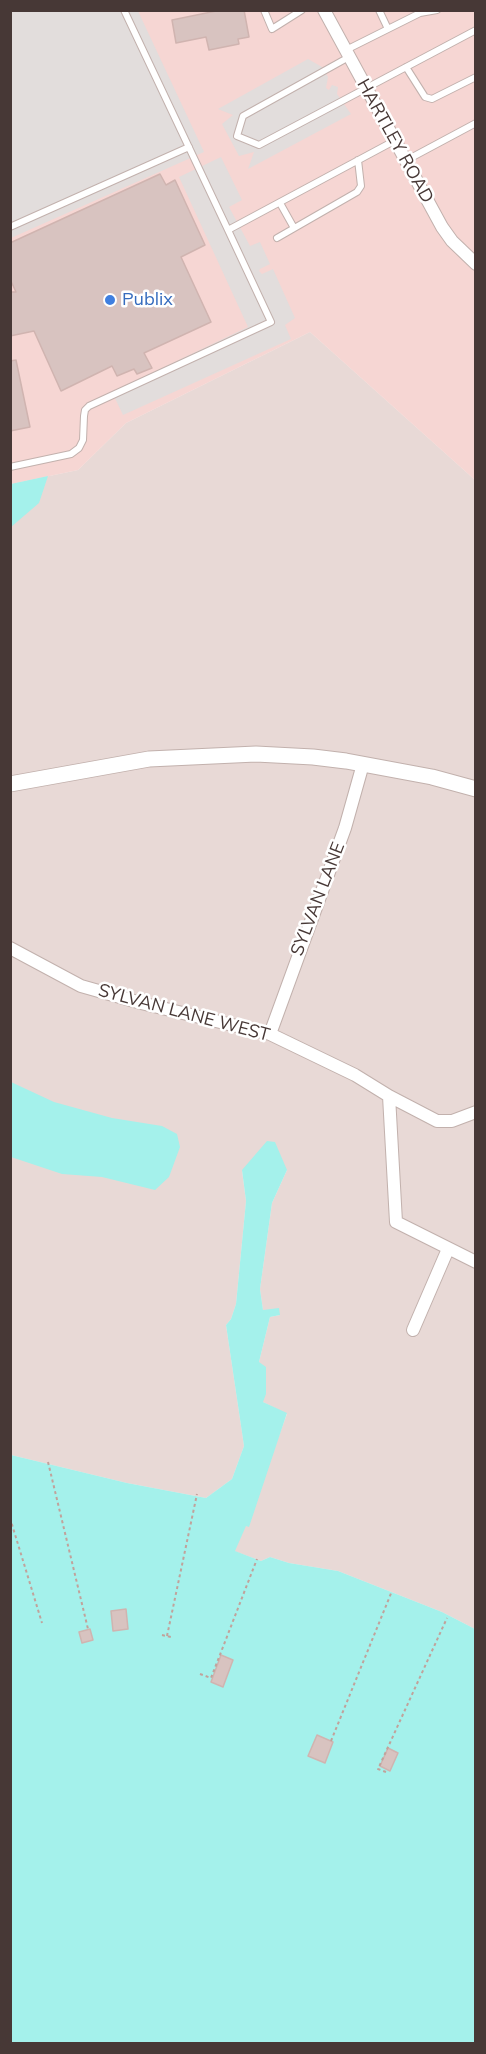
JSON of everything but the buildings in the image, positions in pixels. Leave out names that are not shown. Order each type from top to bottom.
[{"type":"street","name":"HARTLEY ROAD","points":[[324,10],[441,227],[452,242],[476,264]]},
{"type":"street","points":[[10,783],[149,759],[256,754],[313,757],[363,764],[432,777],[476,789]]},
{"type":"street","name":"SYLVAN LANE","points":[[270,1034],[345,828],[363,764]]},
{"type":"street","name":"SYLVAN LANE WEST","points":[[10,948],[81,986],[270,1034],[355,1075],[436,1121],[452,1121],[476,1112]]},
{"type":"street","points":[[389,1096],[396,1222],[476,1262]]},
{"type":"street","points":[[413,1330],[448,1249]]},
{"type":"lane","points":[[10,467],[71,454],[79,448],[83,440],[85,410],[89,406],[271,322],[124,10]]},
{"type":"lane","points":[[264,10],[272,29],[302,10]]},
{"type":"lane","points":[[378,10],[387,29]]},
{"type":"lane","points":[[437,10],[419,12],[387,29],[243,116],[237,136],[259,144],[476,30]]},
{"type":"lane","points":[[406,67],[426,97],[432,99],[476,77]]},
{"type":"lane","points":[[405,161],[476,123]]},
{"type":"lane","points":[[228,230],[394,141]]},
{"type":"lane","points":[[10,226],[189,147]]},
{"type":"lane","points":[[277,238],[357,192],[361,186],[358,160]]},
{"type":"lane","points":[[280,202],[294,228]]},
{"type":"path","points":[[48,1462],[88,1629]]},
{"type":"path","points":[[167,1636],[197,1494]]},
{"type":"path","points":[[10,1518],[42,1623]]},
{"type":"path","points":[[200,1674],[211,1678],[257,1559]]},
{"type":"path","points":[[331,1741],[392,1591]]},
{"type":"path","points":[[386,1772],[378,1768],[447,1618]]},
{"type":"path","points":[[162,1635],[171,1637]]},
{"type":"shaded area","points":[[11,11],[475,11],[475,480],[310,332],[126,423],[78,470],[11,484]]},
{"type":"shaded area","points":[[11,11],[138,11],[204,152],[11,238]]},
{"type":"shaded area","points":[[308,59],[322,67],[328,77],[326,88],[329,90],[332,85],[338,87],[337,94],[351,114],[248,169],[254,152],[239,156],[222,124],[233,115],[218,109]]},
{"type":"shaded area","points":[[221,157],[242,200],[229,207],[250,246],[260,242],[270,264],[259,271],[262,274],[273,269],[295,318],[285,325],[291,339],[123,415],[112,392],[248,327],[179,177]]},
{"type":"shaded area","points":[[310,332],[475,480],[475,1629],[442,1612],[338,1571],[289,1563],[270,1557],[261,1561],[234,1551],[246,1525],[287,1414],[263,1402],[259,1362],[270,1317],[280,1315],[263,1310],[260,1289],[272,1203],[287,1170],[242,1171],[246,1201],[236,1304],[231,1319],[226,1325],[244,1446],[232,1479],[206,1498],[127,1483],[11,1455],[11,484],[78,470],[126,423]]},
{"type":"water","points":[[48,476],[39,503],[11,527],[11,484]]},
{"type":"water","points":[[11,1082],[54,1102],[112,1118],[162,1126],[177,1134],[180,1147],[169,1177],[155,1190],[102,1177],[62,1174],[11,1157]]},
{"type":"water","points":[[267,1141],[275,1142],[287,1170],[272,1203],[260,1289],[263,1310],[279,1308],[280,1315],[270,1317],[259,1362],[266,1367],[266,1394],[263,1402],[287,1413],[249,1527],[246,1526],[235,1551],[261,1561],[270,1557],[289,1563],[338,1571],[442,1612],[475,1629],[475,2043],[11,2044],[11,1455],[127,1483],[206,1498],[232,1479],[244,1446],[226,1325],[231,1319],[236,1304],[246,1201],[242,1170]]},
{"type":"place","name":"Publix","points":[[110,300]]}]
